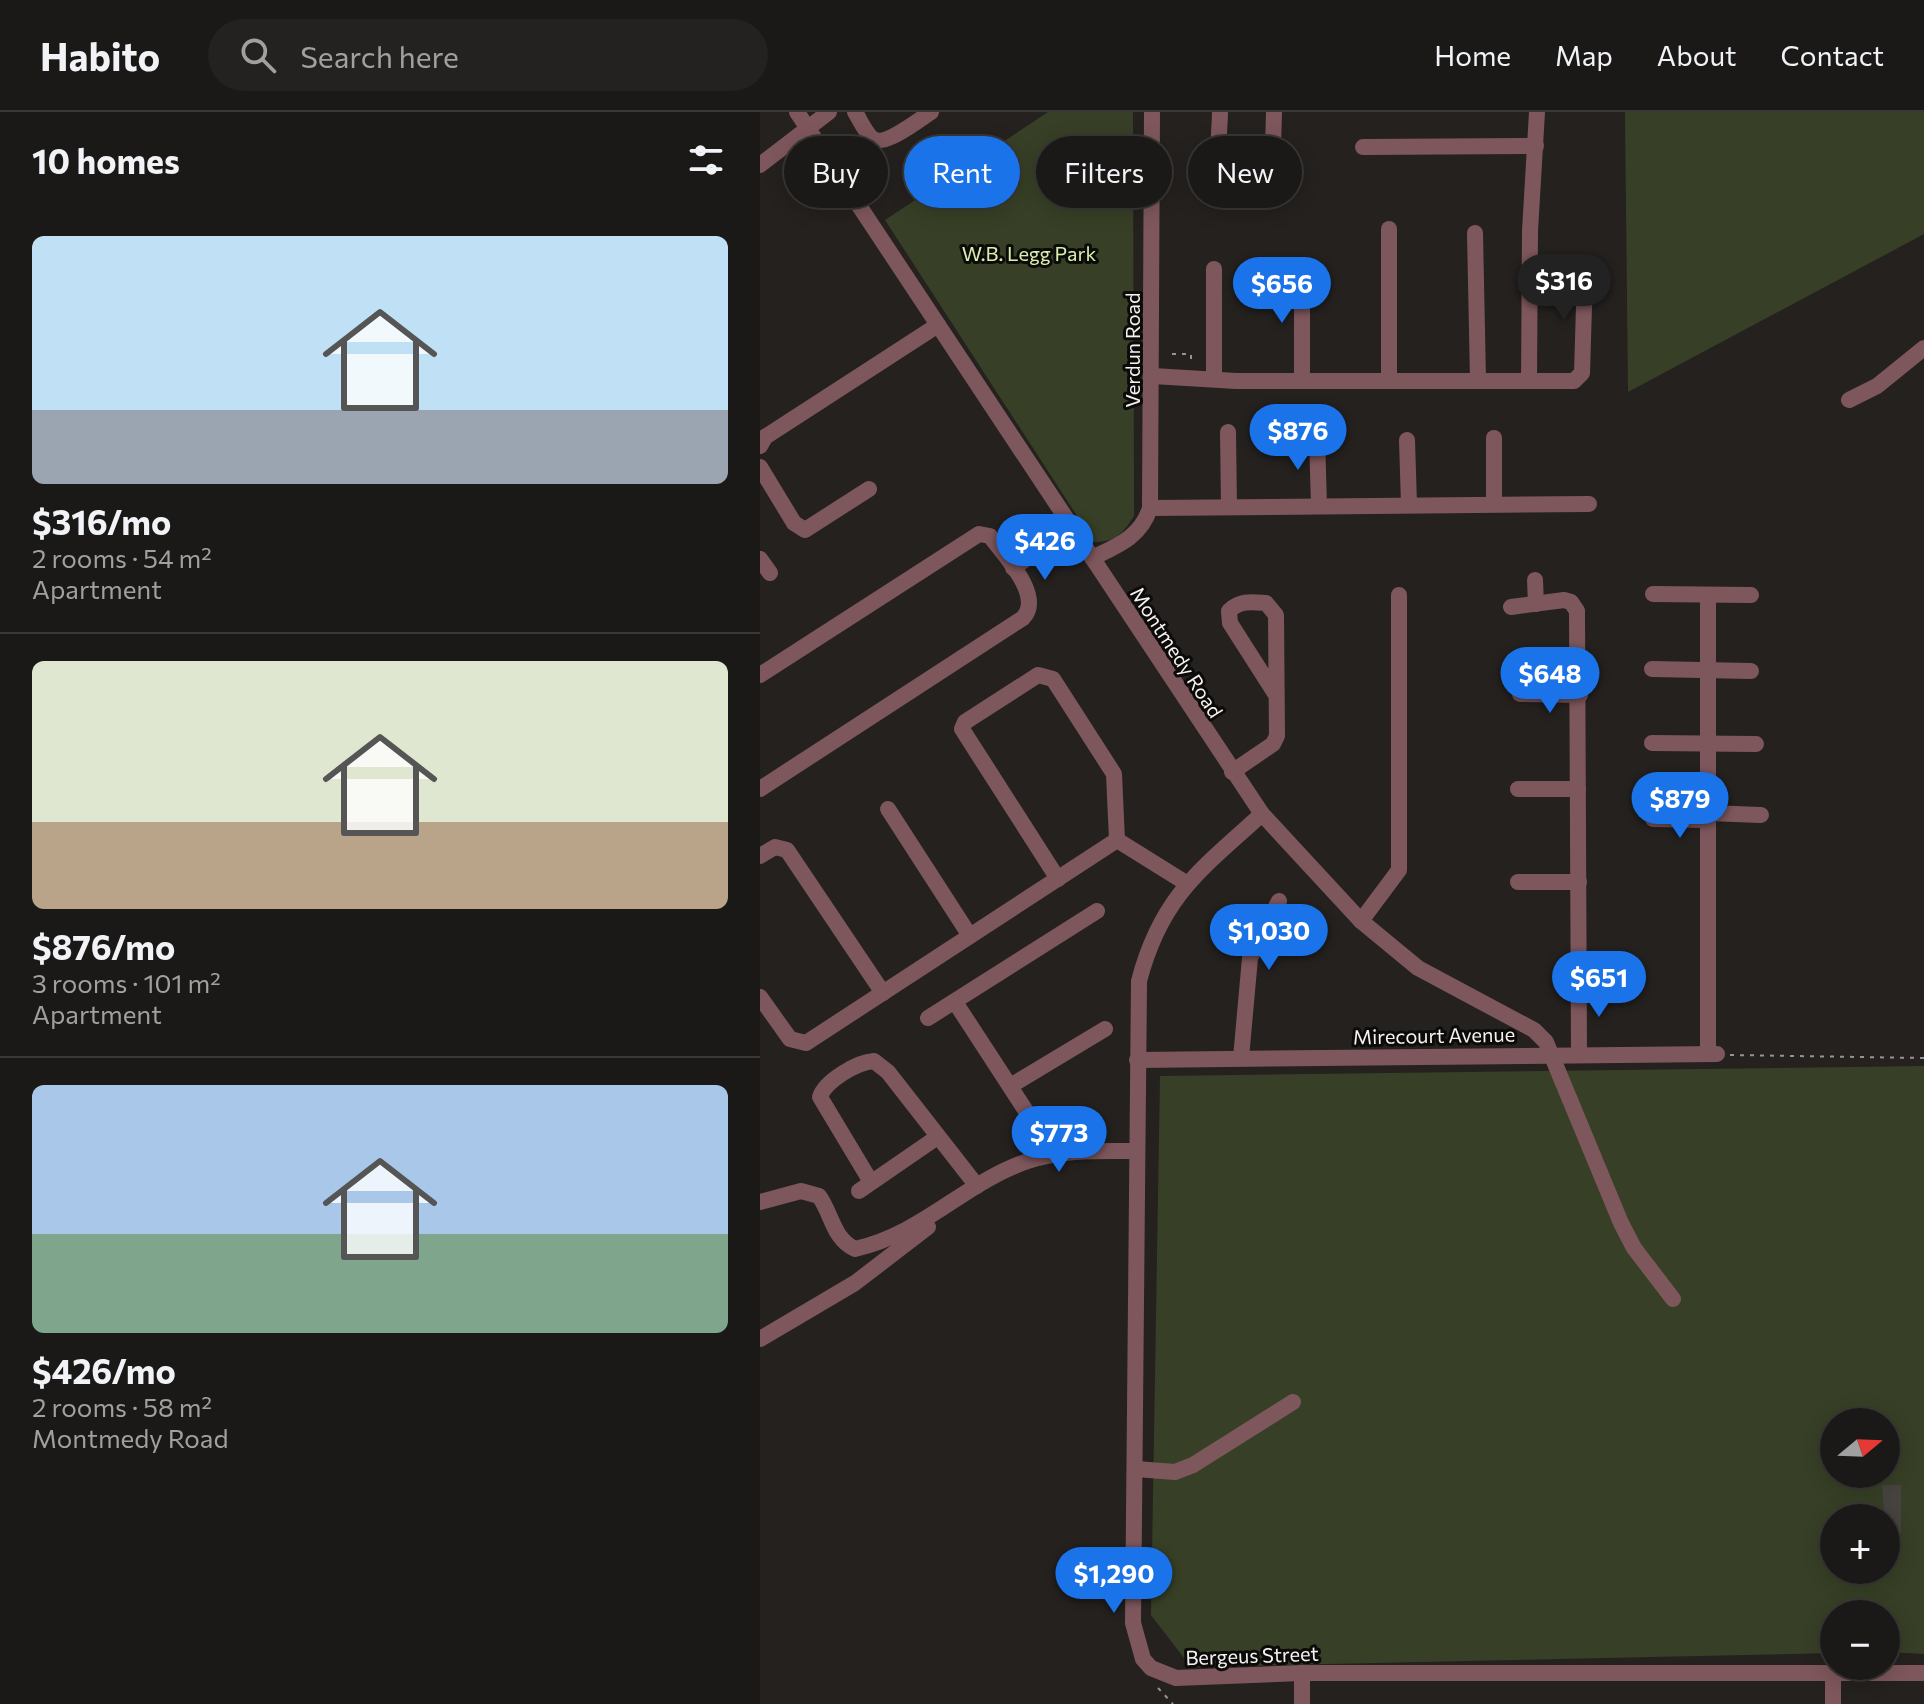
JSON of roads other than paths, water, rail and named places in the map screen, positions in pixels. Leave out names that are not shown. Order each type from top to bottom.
[{"type":"street","name":"Montmedy Road","points":[[797,112],[1262,814],[1361,921],[1418,968],[1534,1030],[1552,1054]]},
{"type":"street","points":[[760,165],[829,112]]},
{"type":"street","points":[[855,112],[872,139],[878,141],[891,138],[931,112]]},
{"type":"street","name":"Verdun Road","points":[[1150,508],[1152,112]]},
{"type":"street","points":[[1220,112],[1220,170],[1225,184],[1233,190],[1253,193],[1272,181],[1274,112]]},
{"type":"street","points":[[1529,377],[1530,231],[1537,112]]},
{"type":"street","points":[[1363,147],[1536,146]]},
{"type":"street","points":[[1389,229],[1389,377]]},
{"type":"street","points":[[1475,233],[1478,376]]},
{"type":"street","points":[[1214,269],[1214,375]]},
{"type":"street","points":[[1302,269],[1302,377]]},
{"type":"street","points":[[1152,372],[1302,377],[1529,377],[1582,373],[1585,273]]},
{"type":"street","points":[[760,446],[765,437],[938,325]]},
{"type":"street","points":[[1849,400],[1877,386],[1924,348]]},
{"type":"street","points":[[1152,372],[1191,370],[1214,375]]},
{"type":"street","points":[[1228,432],[1229,507]]},
{"type":"street","points":[[1317,437],[1319,506]]},
{"type":"street","points":[[1494,438],[1494,504]]},
{"type":"street","points":[[1407,440],[1409,505]]},
{"type":"street","points":[[760,467],[766,495],[805,530],[869,489]]},
{"type":"street","points":[[1092,558],[1131,537],[1146,522],[1150,508],[1589,504]]},
{"type":"street","points":[[1013,568],[1071,528]]},
{"type":"street","points":[[760,675],[974,536],[990,536],[1030,596],[1026,615],[760,789]]},
{"type":"street","points":[[760,559],[770,573]]},
{"type":"street","points":[[1535,580],[1536,604]]},
{"type":"street","points":[[1653,594],[1751,595]]},
{"type":"street","points":[[1361,921],[1399,870],[1399,595]]},
{"type":"street","points":[[1708,595],[1708,817]]},
{"type":"street","points":[[1511,607],[1564,600],[1575,606],[1580,695],[1579,1053]]},
{"type":"street","points":[[1232,772],[1273,744],[1277,736],[1276,615],[1266,603],[1243,602],[1229,611],[1230,623],[1276,695]]},
{"type":"street","points":[[1652,669],[1751,671]]},
{"type":"street","points":[[1058,879],[962,729],[965,722],[1038,675],[1053,679],[1114,774],[1117,840]]},
{"type":"street","points":[[1520,694],[1580,695]]},
{"type":"street","points":[[1652,743],[1756,744]]},
{"type":"street","points":[[1518,789],[1578,789]]},
{"type":"street","points":[[888,809],[970,936]]},
{"type":"street","name":"Bergeus Street","points":[[1262,814],[1186,883],[1150,941],[1139,981],[1133,1623],[1143,1659],[1151,1668],[1176,1678],[1302,1673],[1820,1672]]},
{"type":"street","points":[[1653,819],[1761,815]]},
{"type":"street","name":"Mirecourt Avenue","points":[[1137,1060],[1712,1054],[1708,817]]},
{"type":"street","points":[[1117,840],[1186,883]]},
{"type":"street","points":[[760,997],[790,1039],[802,1044],[1117,840]]},
{"type":"street","points":[[760,856],[775,847],[787,850],[883,993]]},
{"type":"street","points":[[1518,882],[1579,882]]},
{"type":"street","points":[[1241,1058],[1250,958],[1279,901]]},
{"type":"street","points":[[928,1018],[1097,911]]},
{"type":"street","points":[[955,1002],[1012,1085],[1054,1154]]},
{"type":"street","points":[[1012,1085],[1105,1029]]},
{"type":"street","points":[[1552,1054],[1621,1223],[1634,1248],[1673,1299]]},
{"type":"street","points":[[936,1138],[865,1186],[820,1097],[823,1089],[867,1061],[881,1065],[977,1186]]},
{"type":"street","points":[[760,1339],[855,1283],[907,1245],[977,1186],[1008,1169],[1054,1154],[1137,1151]]},
{"type":"street","points":[[760,1202],[801,1191],[819,1196],[839,1235],[855,1249],[878,1244],[912,1228],[959,1200]]},
{"type":"street","points":[[1136,1469],[1175,1472],[1193,1465],[1293,1402]]},
{"type":"street","points":[[1302,1673],[1302,1704]]},
{"type":"street","name":"Bergeus Street","points":[[1900,1673],[1924,1673]]},
{"type":"street","points":[[1833,1680],[1833,1704]]},
{"type":"park label","name":"W.B. Legg Park","points":[[1029,253]]}]
